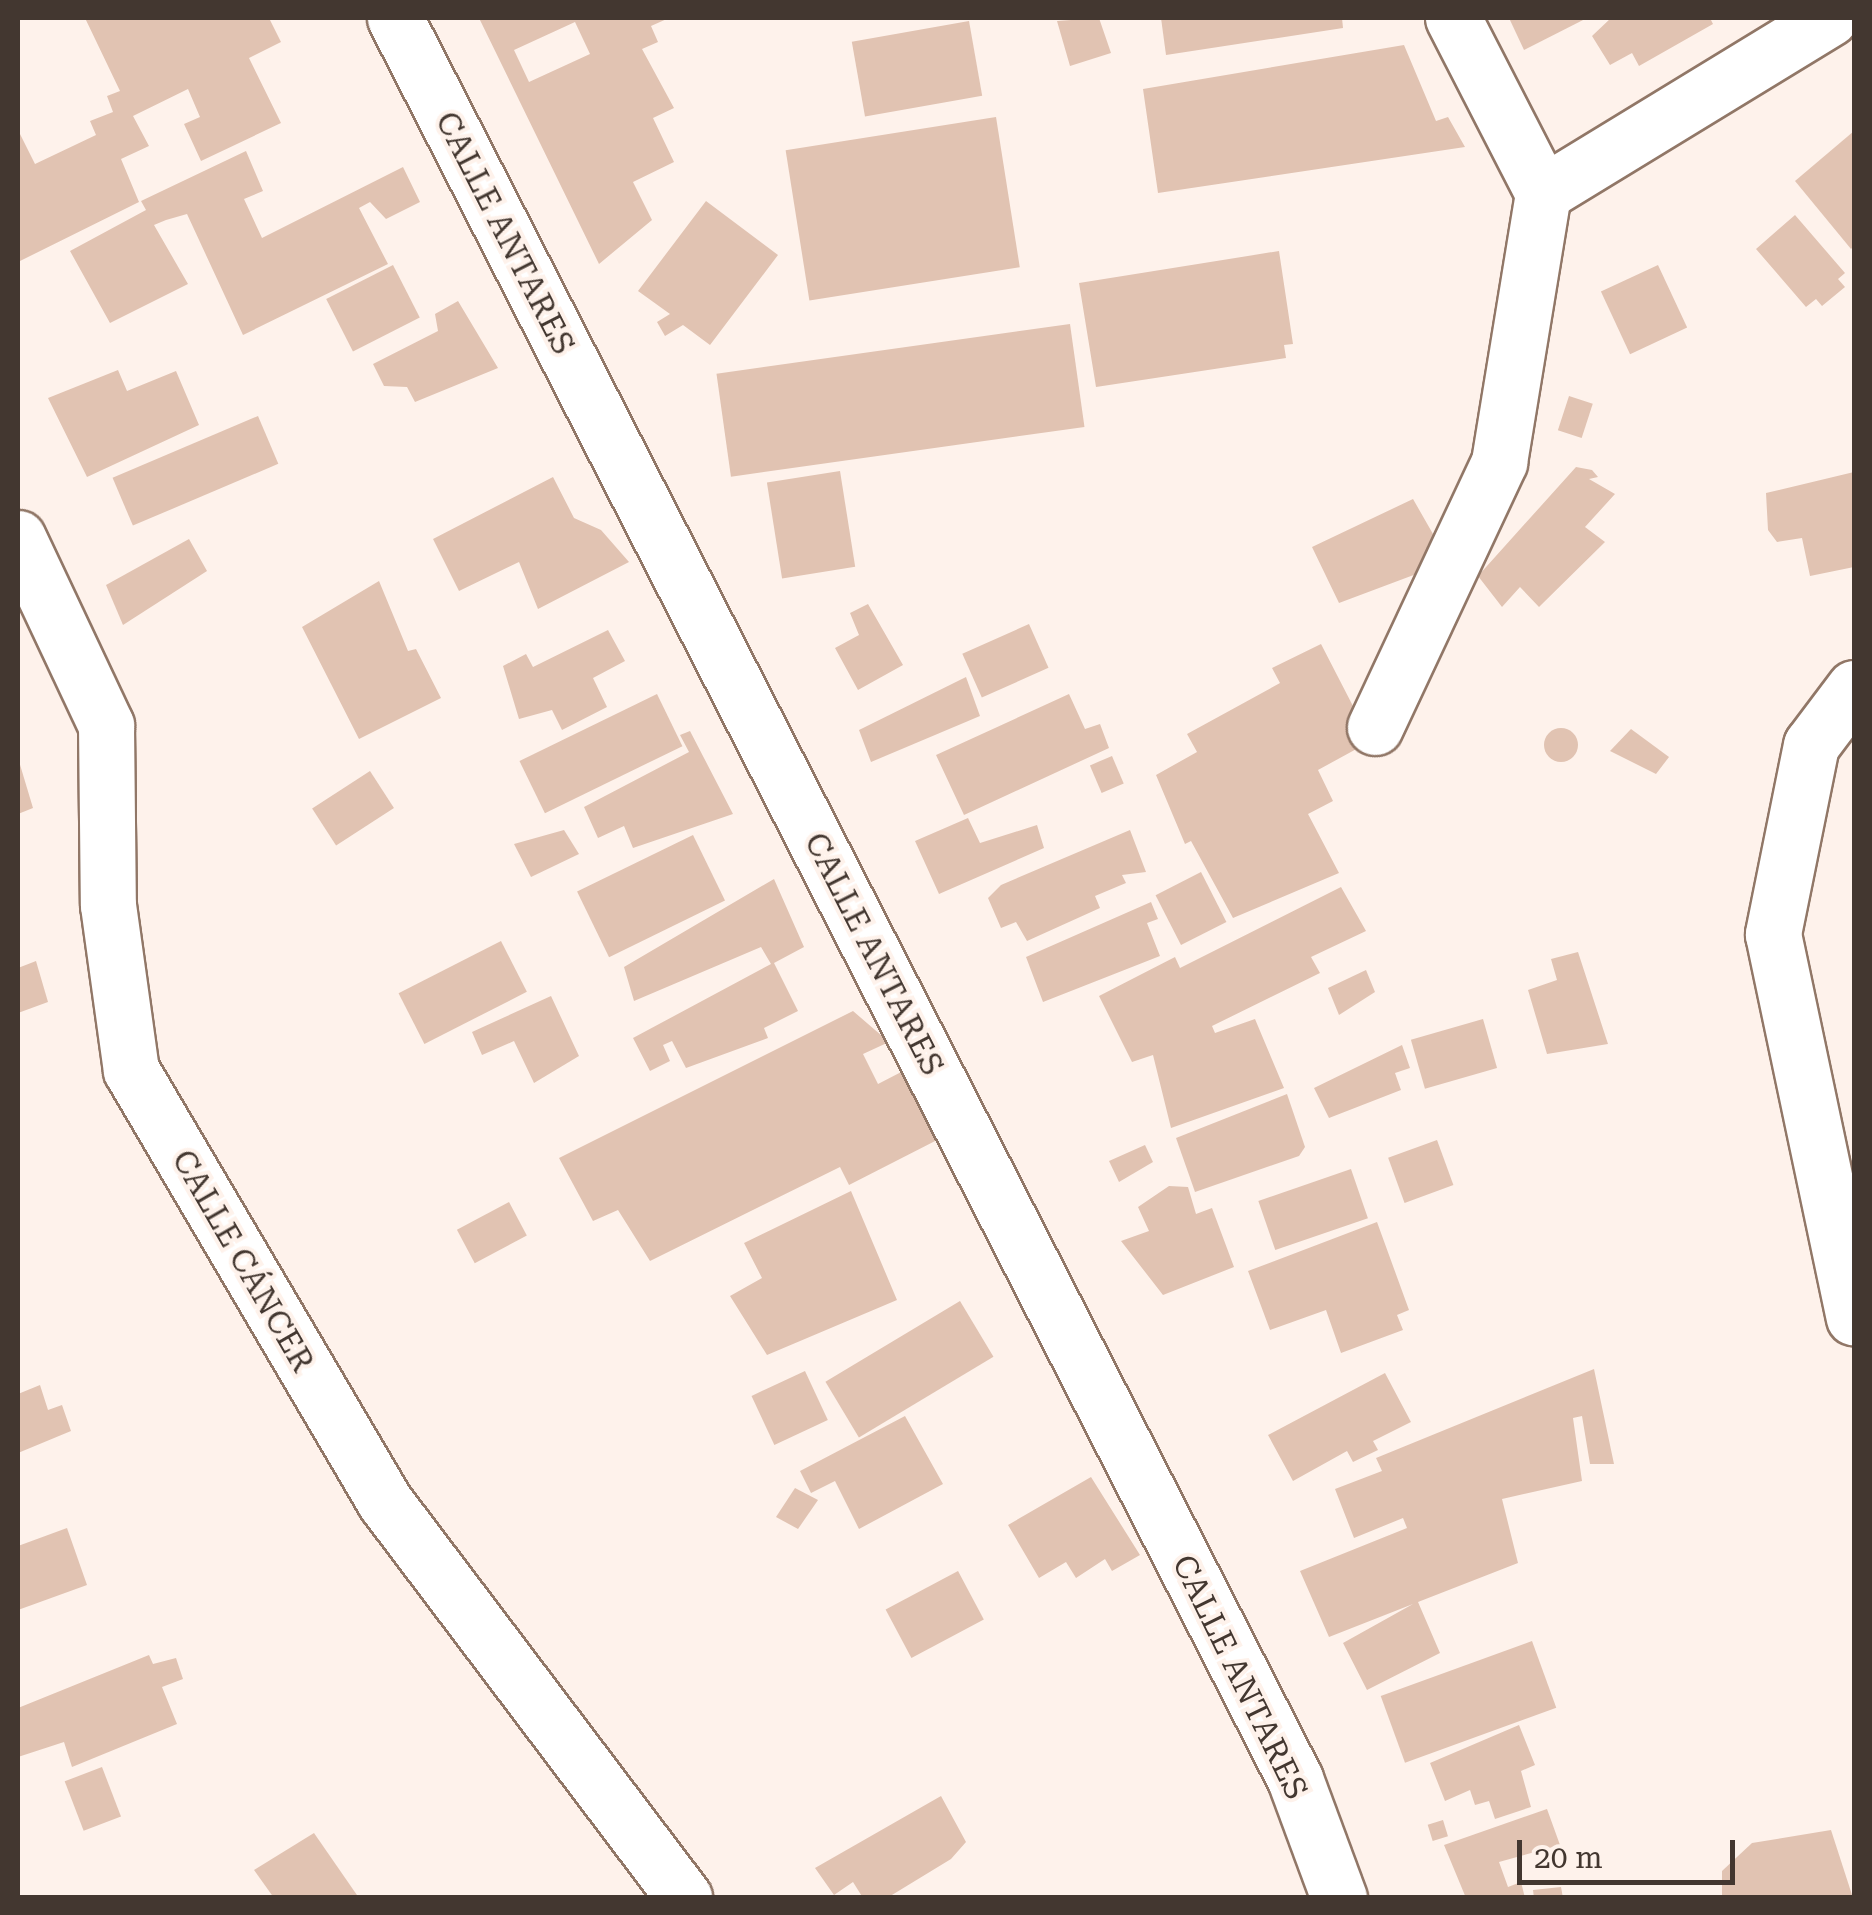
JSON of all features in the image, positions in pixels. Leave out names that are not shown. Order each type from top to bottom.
[{"type":"street","name":"CALLE ANTARES","points":[[395,18],[1295,1779],[1339,1898]]},
{"type":"street","points":[[1375,726],[1500,462],[1543,193],[1453,18]]},
{"type":"street","points":[[1543,193],[1830,18]]},
{"type":"street","name":"CALLE CÁNCER","points":[[18,538],[106,726],[108,905],[130,1070],[386,1502],[684,1898]]},
{"type":"street","points":[[1854,688],[1811,745],[1773,934],[1854,1318]]},
{"type":"building","points":[[85,18],[269,18],[281,42],[249,58],[281,123],[201,161],[184,124],[200,117],[188,89],[133,116],[149,146],[121,159],[139,202],[18,262],[18,130],[35,164],[96,135],[90,121],[113,112],[107,96],[120,91]]},
{"type":"building","points":[[479,18],[669,18],[651,26],[658,42],[642,49],[674,108],[653,118],[674,162],[633,182],[652,220],[599,264]],"holes":[[[575,22],[590,54],[529,82],[514,50]]]},
{"type":"building","points":[[1099,18],[1111,53],[1070,66],[1057,21]]},
{"type":"building","points":[[1161,18],[1342,18],[1343,28],[1166,55]]},
{"type":"building","points":[[1509,18],[1587,18],[1524,50]]},
{"type":"building","points":[[1611,18],[1710,18],[1713,24],[1639,66],[1632,53],[1610,65],[1592,36]]},
{"type":"building","points":[[969,21],[982,96],[865,117],[852,42]]},
{"type":"building","points":[[1404,45],[1436,121],[1448,117],[1465,147],[1158,193],[1143,89]]},
{"type":"building","points":[[996,117],[1020,267],[809,300],[786,150]]},
{"type":"building","points":[[1854,131],[1854,246],[1851,249],[1795,181]]},
{"type":"building","points":[[246,151],[263,191],[244,199],[262,238],[403,167],[420,202],[386,219],[370,202],[359,208],[388,264],[243,335],[187,214],[154,225],[188,284],[110,323],[70,251],[146,210],[141,201]]},
{"type":"building","points":[[706,201],[778,255],[710,345],[683,325],[665,336],[657,322],[670,314],[638,291]]},
{"type":"building","points":[[1795,215],[1845,273],[1838,279],[1845,287],[1822,306],[1816,299],[1806,307],[1756,249]]},
{"type":"building","points":[[1279,251],[1293,344],[1284,345],[1286,358],[1096,387],[1079,283]]},
{"type":"building","points":[[393,265],[420,318],[353,352],[326,299]]},
{"type":"building","points":[[1658,265],[1687,328],[1630,354],[1601,292]]},
{"type":"building","points":[[458,301],[498,368],[415,402],[407,387],[384,386],[373,364],[438,331],[435,314]]},
{"type":"building","points":[[1070,324],[1084,427],[731,477],[716,374]]},
{"type":"building","points":[[118,370],[127,391],[176,371],[199,425],[87,477],[48,398]]},
{"type":"building","points":[[1569,396],[1593,404],[1582,438],[1558,430]]},
{"type":"building","points":[[258,416],[278,464],[133,526],[113,478]]},
{"type":"building","points":[[1576,467],[1592,470],[1598,477],[1589,479],[1615,494],[1585,527],[1605,542],[1539,607],[1520,587],[1502,607],[1478,576]]},
{"type":"building","points":[[840,471],[855,567],[782,578],[767,483]]},
{"type":"building","points":[[1854,472],[1854,567],[1810,576],[1802,538],[1777,542],[1768,530],[1766,493]]},
{"type":"building","points":[[553,477],[574,518],[601,530],[629,562],[538,609],[519,562],[459,591],[433,539]]},
{"type":"building","points":[[1413,499],[1437,541],[1427,546],[1435,567],[1339,603],[1312,547]]},
{"type":"building","points":[[189,539],[207,571],[123,625],[106,585]]},
{"type":"building","points":[[379,581],[408,651],[416,649],[441,698],[359,739],[302,627]]},
{"type":"building","points":[[868,604],[903,665],[858,690],[835,648],[859,635],[850,613]]},
{"type":"building","points":[[1029,624],[1049,668],[982,698],[962,654]]},
{"type":"building","points":[[608,630],[625,661],[593,678],[607,707],[562,730],[552,710],[519,719],[503,666],[526,654],[533,667]]},
{"type":"building","points":[[1321,644],[1371,741],[1318,770],[1333,801],[1308,814],[1339,873],[1233,918],[1191,841],[1185,844],[1156,775],[1197,752],[1187,734],[1280,683],[1272,668]]},
{"type":"building","points":[[966,677],[980,716],[871,762],[859,730]]},
{"type":"building","points":[[657,694],[682,746],[545,813],[519,761]]},
{"type":"building","points":[[1069,694],[1085,729],[1100,724],[1109,748],[964,815],[936,755]]},
{"type":"building","points":[[1561,728],[1573,733],[1578,745],[1573,757],[1561,762],[1549,757],[1544,745],[1549,733]]},
{"type":"building","points":[[1631,729],[1669,757],[1656,774],[1610,751]]},
{"type":"building","points":[[690,731],[733,814],[633,848],[624,826],[598,838],[584,807],[689,752],[680,735]]},
{"type":"building","points":[[1112,756],[1124,784],[1102,793],[1090,765]]},
{"type":"building","points":[[18,758],[33,808],[18,814]]},
{"type":"building","points":[[370,771],[394,808],[336,845],[312,809]]},
{"type":"building","points":[[968,818],[980,843],[1037,825],[1044,848],[939,894],[915,841]]},
{"type":"building","points":[[564,830],[579,854],[531,877],[514,844]]},
{"type":"building","points":[[1130,830],[1146,872],[1122,875],[1126,883],[1095,896],[1100,908],[1027,941],[1016,922],[1001,928],[988,898],[1001,885]]},
{"type":"building","points":[[693,835],[725,901],[609,957],[577,892]]},
{"type":"building","points":[[1201,872],[1226,922],[1181,945],[1156,895]]},
{"type":"building","points":[[774,879],[804,947],[774,963],[798,1011],[764,1028],[768,1038],[686,1068],[672,1041],[663,1045],[670,1061],[650,1071],[633,1038],[771,964],[761,947],[634,1001],[624,967]]},
{"type":"building","points":[[1341,887],[1366,931],[1311,957],[1320,973],[1212,1026],[1215,1033],[1255,1019],[1284,1088],[1171,1128],[1153,1055],[1132,1062],[1099,996],[1175,957],[1180,968]]},
{"type":"building","points":[[1151,902],[1158,919],[1147,923],[1160,956],[1043,1002],[1026,957]]},
{"type":"building","points":[[501,941],[527,992],[424,1044],[399,993]]},
{"type":"building","points":[[1578,952],[1608,1044],[1547,1054],[1528,990],[1557,980],[1551,959]]},
{"type":"building","points":[[36,961],[48,1002],[18,1013],[18,968]]},
{"type":"building","points":[[1366,970],[1375,992],[1339,1015],[1328,988]]},
{"type":"building","points":[[551,996],[579,1056],[534,1083],[514,1041],[482,1055],[472,1032]]},
{"type":"building","points":[[853,1011],[889,1042],[863,1054],[878,1084],[909,1068],[941,1138],[849,1185],[840,1167],[650,1261],[618,1210],[593,1221],[559,1158]]},
{"type":"building","points":[[1483,1019],[1497,1068],[1425,1089],[1411,1040]]},
{"type":"building","points":[[1402,1045],[1410,1068],[1395,1073],[1401,1090],[1329,1118],[1314,1088]]},
{"type":"building","points":[[1287,1094],[1305,1147],[1299,1156],[1195,1192],[1176,1138]]},
{"type":"building","points":[[1437,1140],[1453,1185],[1405,1203],[1388,1158]]},
{"type":"building","points":[[1145,1145],[1153,1162],[1119,1182],[1109,1161]]},
{"type":"building","points":[[1351,1169],[1368,1218],[1275,1250],[1258,1201]]},
{"type":"building","points":[[1169,1186],[1188,1187],[1196,1214],[1212,1208],[1234,1267],[1163,1295],[1121,1241],[1149,1231],[1138,1207]]},
{"type":"building","points":[[851,1191],[897,1300],[767,1355],[730,1296],[762,1278],[744,1243]]},
{"type":"building","points":[[509,1202],[527,1236],[475,1263],[457,1230]]},
{"type":"building","points":[[1377,1222],[1409,1310],[1397,1315],[1403,1330],[1341,1353],[1326,1310],[1270,1330],[1248,1271]]},
{"type":"building","points":[[960,1301],[993,1357],[859,1438],[825,1382]]},
{"type":"building","points":[[1594,1369],[1614,1464],[1590,1464],[1582,1416],[1573,1418],[1582,1481],[1502,1499],[1518,1563],[1418,1602],[1440,1653],[1367,1690],[1343,1643],[1413,1604],[1329,1637],[1300,1571],[1407,1528],[1403,1518],[1354,1538],[1335,1489],[1382,1471],[1376,1458]]},
{"type":"building","points":[[805,1371],[828,1420],[774,1445],[752,1396]]},
{"type":"building","points":[[1385,1373],[1411,1422],[1373,1441],[1378,1450],[1353,1462],[1347,1451],[1293,1481],[1268,1435]]},
{"type":"building","points":[[40,1385],[48,1410],[62,1405],[71,1431],[18,1453],[18,1394]]},
{"type":"building","points":[[905,1416],[943,1484],[859,1529],[835,1481],[811,1493],[800,1471]]},
{"type":"building","points":[[1091,1477],[1140,1555],[1112,1571],[1105,1559],[1076,1578],[1066,1562],[1039,1578],[1008,1525]]},
{"type":"building","points":[[795,1488],[818,1500],[798,1529],[776,1517]]},
{"type":"building","points":[[67,1528],[87,1585],[18,1610],[18,1546]]},
{"type":"building","points":[[958,1571],[984,1620],[911,1658],[886,1609]]},
{"type":"building","points":[[1532,1641],[1556,1708],[1405,1763],[1381,1696]]},
{"type":"building","points":[[149,1655],[153,1664],[176,1658],[183,1679],[162,1687],[177,1724],[72,1767],[64,1742],[18,1757],[18,1708]]},
{"type":"building","points":[[1519,1725],[1535,1765],[1521,1771],[1531,1807],[1495,1819],[1489,1801],[1475,1805],[1470,1790],[1445,1801],[1430,1763]]},
{"type":"building","points":[[102,1767],[121,1816],[84,1831],[65,1781]]},
{"type":"building","points":[[941,1796],[966,1842],[951,1859],[887,1898],[863,1898],[853,1882],[834,1895],[815,1868]]},
{"type":"building","points":[[1547,1809],[1560,1845],[1499,1862],[1508,1887],[1521,1882],[1525,1898],[1466,1898],[1444,1845]]},
{"type":"building","points":[[1443,1820],[1448,1836],[1433,1841],[1428,1825]]},
{"type":"building","points":[[1831,1830],[1853,1898],[1722,1898],[1722,1871],[1752,1843]]},
{"type":"building","points":[[314,1833],[359,1898],[274,1898],[254,1870]]},
{"type":"building","points":[[1561,1887],[1563,1898],[1534,1898],[1533,1890]]}]
